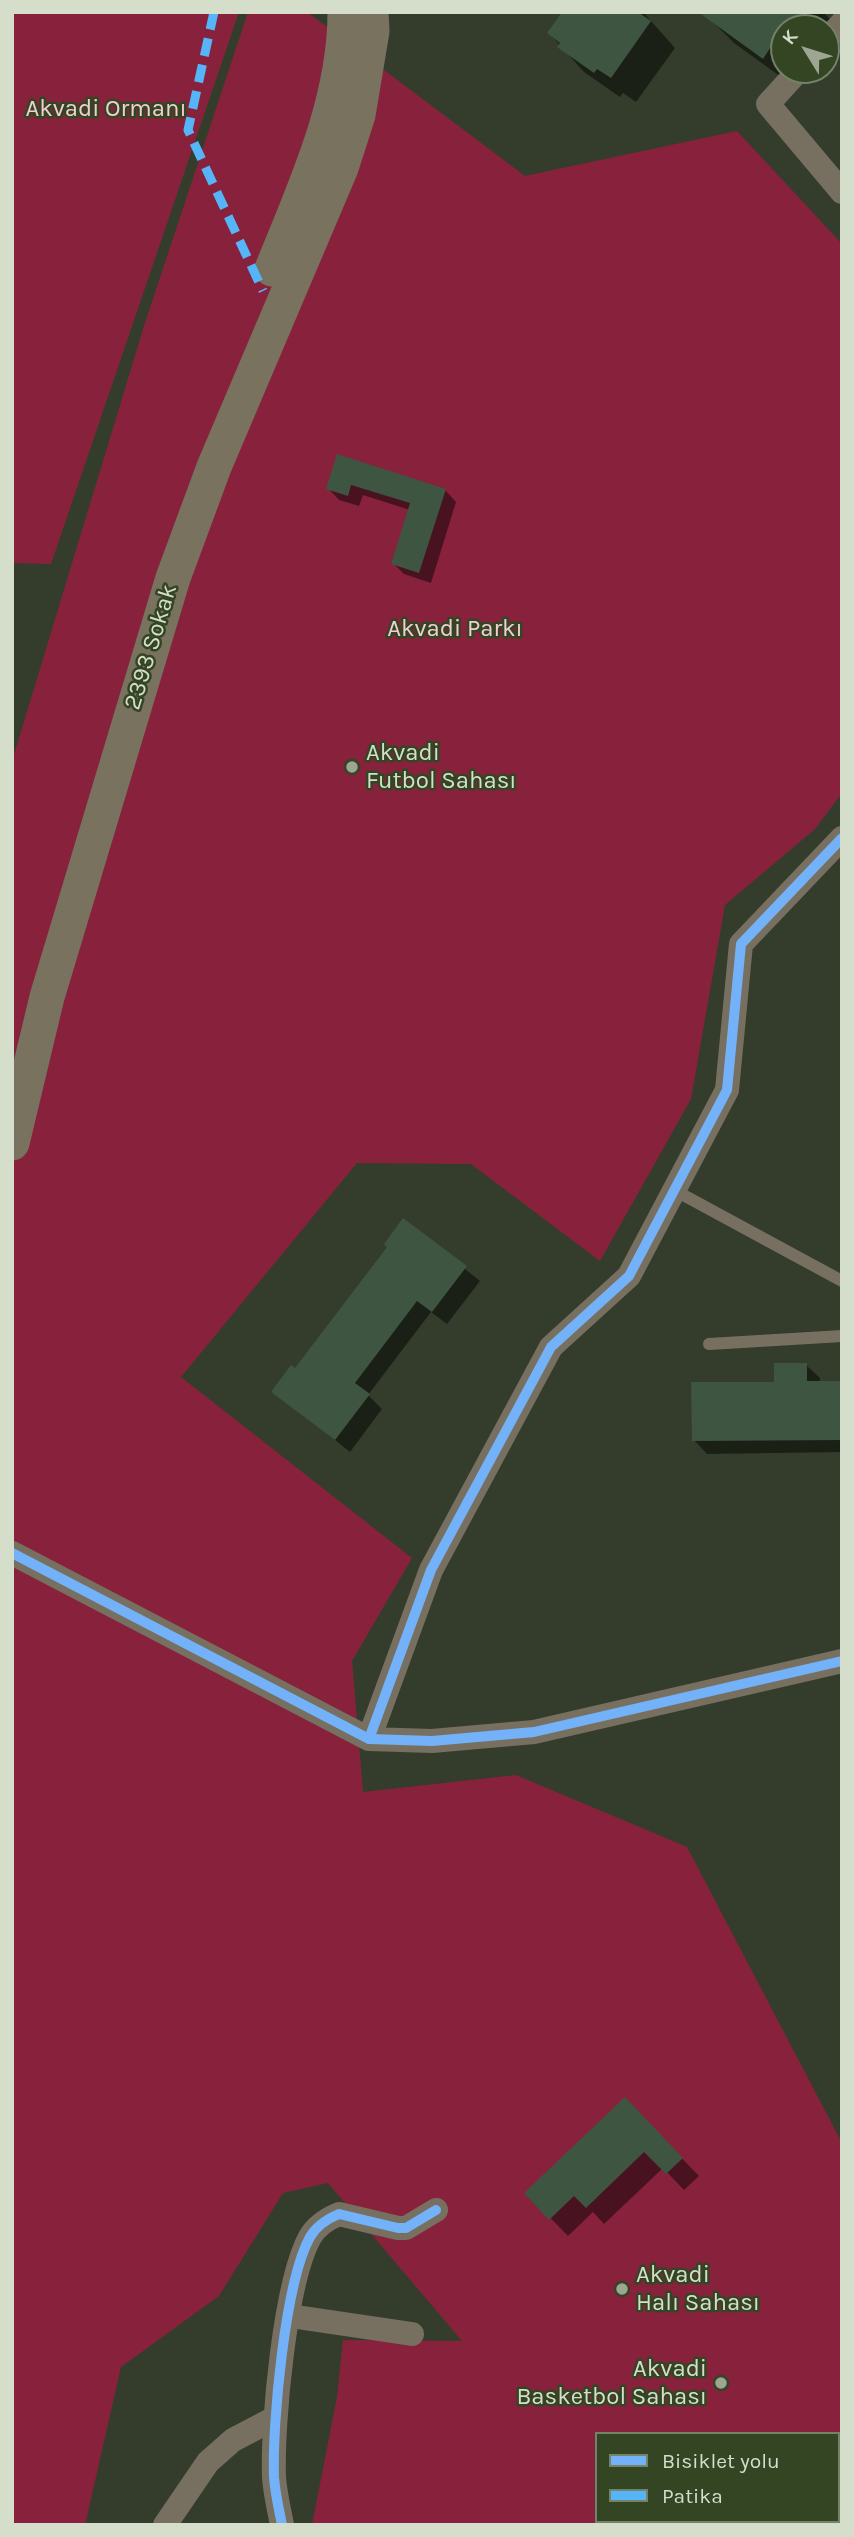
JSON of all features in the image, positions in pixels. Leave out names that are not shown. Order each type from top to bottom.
[{"type":"main road","points":[[329,163],[333,102],[345,12]]},
{"type":"main road","points":[[329,163],[358,115],[372,30],[371,12]]},
{"type":"main road","name":"2393 Sokak","points":[[12,1055],[57,884],[139,611],[329,163]]},
{"type":"main road","name":"2393 Sokak","points":[[12,1143],[47,997],[173,578],[329,163]]},
{"type":"street","points":[[786,84],[768,104],[842,192]]},
{"type":"street","points":[[369,1739],[431,1570],[551,1347],[629,1276],[727,1090],[741,944],[842,838]]},
{"type":"street","points":[[12,1553],[369,1739],[432,1741],[534,1732],[842,1661]]},
{"type":"street","points":[[282,2525],[274,2479],[275,2418],[290,2316],[299,2270],[310,2237],[321,2222],[339,2214],[406,2228],[436,2210]]},
{"type":"street","points":[[290,2316],[412,2334]]},
{"type":"street","points":[[164,2525],[208,2462],[233,2440],[275,2418]]},
{"type":"lane","points":[[674,1190],[842,1281]]},
{"type":"lane","points":[[709,1345],[842,1336]]},
{"type":"green space","name":"Akvadi Ormanı","points":[[12,12],[239,12],[51,564],[12,563]]},
{"type":"green space","name":"Akvadi Parkı","points":[[248,12],[307,12],[525,176],[737,131],[842,244],[842,793],[815,829],[725,905],[691,1099],[600,1261],[471,1164],[357,1163],[181,1377],[412,1558],[352,1661],[363,1792],[516,1775],[687,1847],[842,2143],[842,2525],[312,2525],[337,2397],[343,2340],[462,2341],[328,2183],[283,2193],[219,2296],[121,2367],[85,2525],[12,2525],[12,761],[144,326]]},
{"type":"building","points":[[562,12],[638,12],[651,21],[611,78],[597,69],[594,73],[557,47],[560,43],[547,33]]},
{"type":"building","points":[[698,12],[803,12],[770,14],[770,48],[763,59]]},
{"type":"building","points":[[337,454],[446,489],[419,573],[391,564],[410,503],[351,485],[348,496],[326,489]]},
{"type":"building","points":[[403,1218],[467,1266],[432,1312],[417,1301],[355,1383],[370,1394],[335,1440],[271,1392],[291,1365],[295,1368],[387,1247],[384,1244]]},
{"type":"building","points":[[774,1363],[807,1363],[807,1381],[842,1381],[842,1440],[692,1441],[691,1382],[774,1382]]},
{"type":"building","points":[[625,2097],[683,2158],[666,2174],[644,2152],[586,2208],[574,2196],[549,2220],[524,2193]]},
{"type":"marked path","points":[[214,12],[188,130],[263,291]]},
{"type":"cycle path","points":[[369,1739],[431,1570],[551,1347],[629,1276],[727,1090],[741,944],[842,838]]},
{"type":"cycle path","points":[[12,1553],[369,1739],[432,1741],[534,1732],[842,1661]]},
{"type":"cycle path","points":[[282,2525],[274,2477],[278,2390],[287,2319],[301,2258],[310,2237],[323,2223],[339,2214],[406,2228],[436,2210]]},
{"type":"place","name":"Akvadi Futbol Sahası","points":[[352,767]]},
{"type":"place","name":"Akvadi Halı Sahası","points":[[622,2289]]},
{"type":"place","name":"Akvadi Basketbol Sahası","points":[[721,2383]]}]
